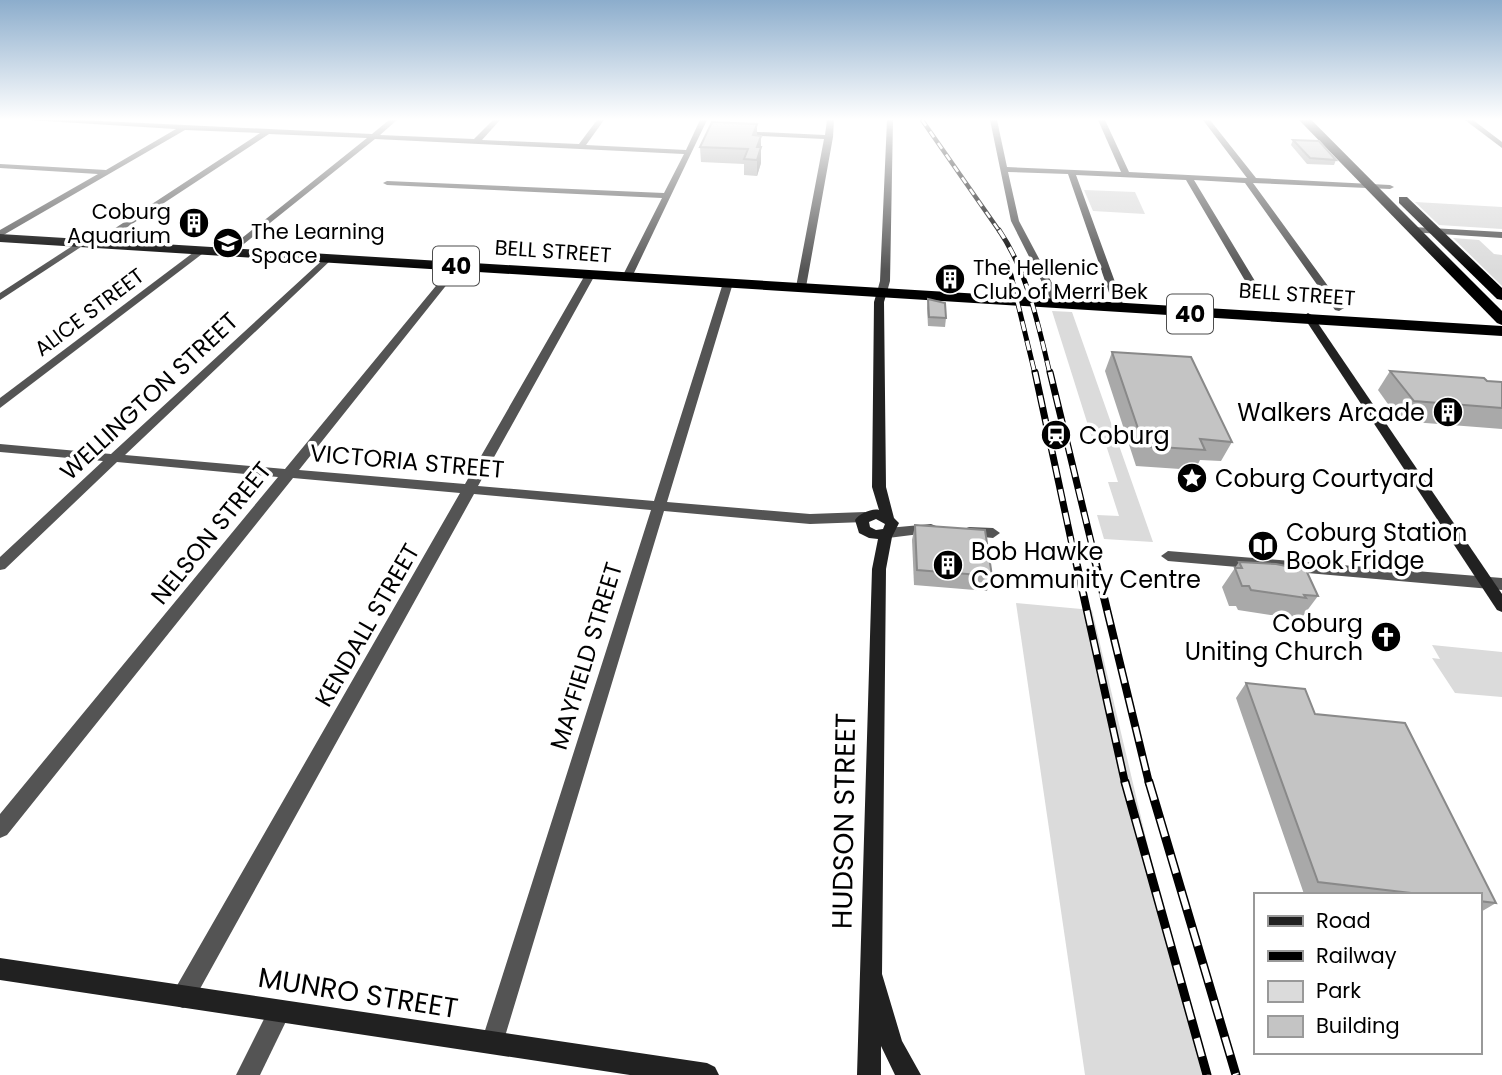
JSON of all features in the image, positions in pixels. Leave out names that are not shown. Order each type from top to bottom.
[{"type":"highway","points":[[1355,170],[1502,320]]},
{"type":"highway","points":[[1373,170],[1502,296]]},
{"type":"highway","name":"BELL STREET","points":[[0,236],[201,251],[1502,329]]},
{"type":"highway","name":"BELL STREET","points":[[977,298],[1056,300],[1310,319]]},
{"type":"street","points":[[67,170],[106,172]]},
{"type":"street","points":[[0,236],[109,170]]},
{"type":"street","points":[[0,297],[207,170]]},
{"type":"street","points":[[230,252],[332,170]]},
{"type":"street","points":[[627,277],[680,170]]},
{"type":"street","points":[[801,287],[822,170]]},
{"type":"street","points":[[882,292],[885,281],[888,170]]},
{"type":"street","points":[[1004,170],[1015,220],[1056,300]]},
{"type":"street","points":[[1030,170],[1390,187]]},
{"type":"street","points":[[1124,170],[1126,174]]},
{"type":"street","points":[[1243,170],[1339,307]]},
{"type":"street","points":[[1071,172],[1118,304]]},
{"type":"street","points":[[1188,177],[1259,296]]},
{"type":"street","points":[[387,183],[667,196]]},
{"type":"street","points":[[1413,230],[1502,235]]},
{"type":"street","name":"ALICE STREET","points":[[0,404],[201,251]]},
{"type":"street","name":"WELLINGTON STREET","points":[[0,565],[328,258]]},
{"type":"street","name":"NELSON STREET","points":[[0,829],[457,266]]},
{"type":"street","name":"KENDALL STREET","points":[[183,997],[590,275]]},
{"type":"street","name":"MAYFIELD STREET","points":[[492,1043],[728,283]]},
{"type":"street","name":"HUDSON STREET","points":[[869,1075],[879,569],[888,526],[879,487],[879,311],[882,292]]},
{"type":"street","points":[[1310,319],[1502,606]]},
{"type":"street","name":"VICTORIA STREET","points":[[0,449],[810,519],[866,517]]},
{"type":"street","name":"HUDSON STREET","points":[[879,487],[861,523],[869,533],[879,569]]},
{"type":"street","points":[[866,517],[875,514],[888,526],[905,530],[993,533]]},
{"type":"street","name":"VICTORIA STREET","points":[[810,519],[869,533]]},
{"type":"street","points":[[869,533],[888,526]]},
{"type":"street","points":[[1168,555],[1502,584]]},
{"type":"street","points":[[870,960],[892,1048],[899,1064],[909,1075]]},
{"type":"street","name":"MUNRO STREET","points":[[0,969],[492,1043],[663,1072],[707,1075]]},
{"type":"street","points":[[248,1075],[280,1011]]},
{"type":"green space","points":[[1084,190],[1135,192],[1145,214],[1093,211]]},
{"type":"green space","points":[[1415,202],[1502,207],[1502,229],[1439,225]]},
{"type":"green space","points":[[1453,238],[1479,240],[1494,254],[1502,255],[1502,286]]},
{"type":"green space","points":[[1052,311],[1072,312],[1153,542],[1104,539],[1097,515],[1119,516],[1108,482],[1118,482],[1104,439],[1092,438]]},
{"type":"green space","points":[[1016,603],[1092,610],[1202,1075],[1085,1075]]},
{"type":"green space","points":[[1432,645],[1502,652],[1502,697],[1455,693],[1432,658],[1440,659]]},
{"type":"building","points":[[928,299],[945,303],[946,318],[929,317]]},
{"type":"building","points":[[1112,352],[1191,357],[1232,442],[1200,439],[1205,450],[1144,446]]},
{"type":"building","points":[[1390,371],[1484,378],[1487,381],[1502,382],[1502,408],[1414,401]]},
{"type":"building","name":"Bob Hawke Community Centre","points":[[915,525],[985,530],[992,576],[917,570]]},
{"type":"building","points":[[1239,562],[1276,564],[1306,570],[1318,596],[1304,595],[1306,598],[1251,590],[1249,586],[1242,586],[1235,568],[1242,568]]},
{"type":"building","points":[[1246,683],[1305,689],[1315,714],[1405,723],[1496,903],[1481,901],[1481,893],[1411,893],[1318,882]]},
{"type":"tram line","points":[[1360,170],[1502,313]]},
{"type":"railway","points":[[957,170],[1000,232]]},
{"type":"railway","points":[[999,230],[1025,281],[1050,374]]},
{"type":"railway","points":[[1008,263],[1035,374]]},
{"type":"railway","points":[[1035,372],[1074,554]]},
{"type":"railway","points":[[1050,372],[1094,554]]},
{"type":"railway","points":[[1074,552],[1125,783]]},
{"type":"railway","points":[[1093,552],[1149,783]]},
{"type":"railway","points":[[1125,782],[1207,1075]]},
{"type":"railway","points":[[1149,782],[1236,1075]]},
{"type":"place","name":"Coburg Aquarium","points":[[194,223]]},
{"type":"place","name":"The Learning Space","points":[[228,243]]},
{"type":"place","name":"The Hellenic Club of Merri Bek","points":[[950,279]]},
{"type":"place","name":"Walkers Arcade","points":[[1448,412]]},
{"type":"place","name":"Coburg","points":[[1056,435]]},
{"type":"place","name":"Coburg Courtyard","points":[[1192,478]]},
{"type":"place","name":"Coburg Station Book Fridge","points":[[1263,546]]},
{"type":"place","name":"Bob Hawke Community Centre","points":[[948,565]]},
{"type":"place","name":"Coburg Uniting Church","points":[[1386,637]]}]
